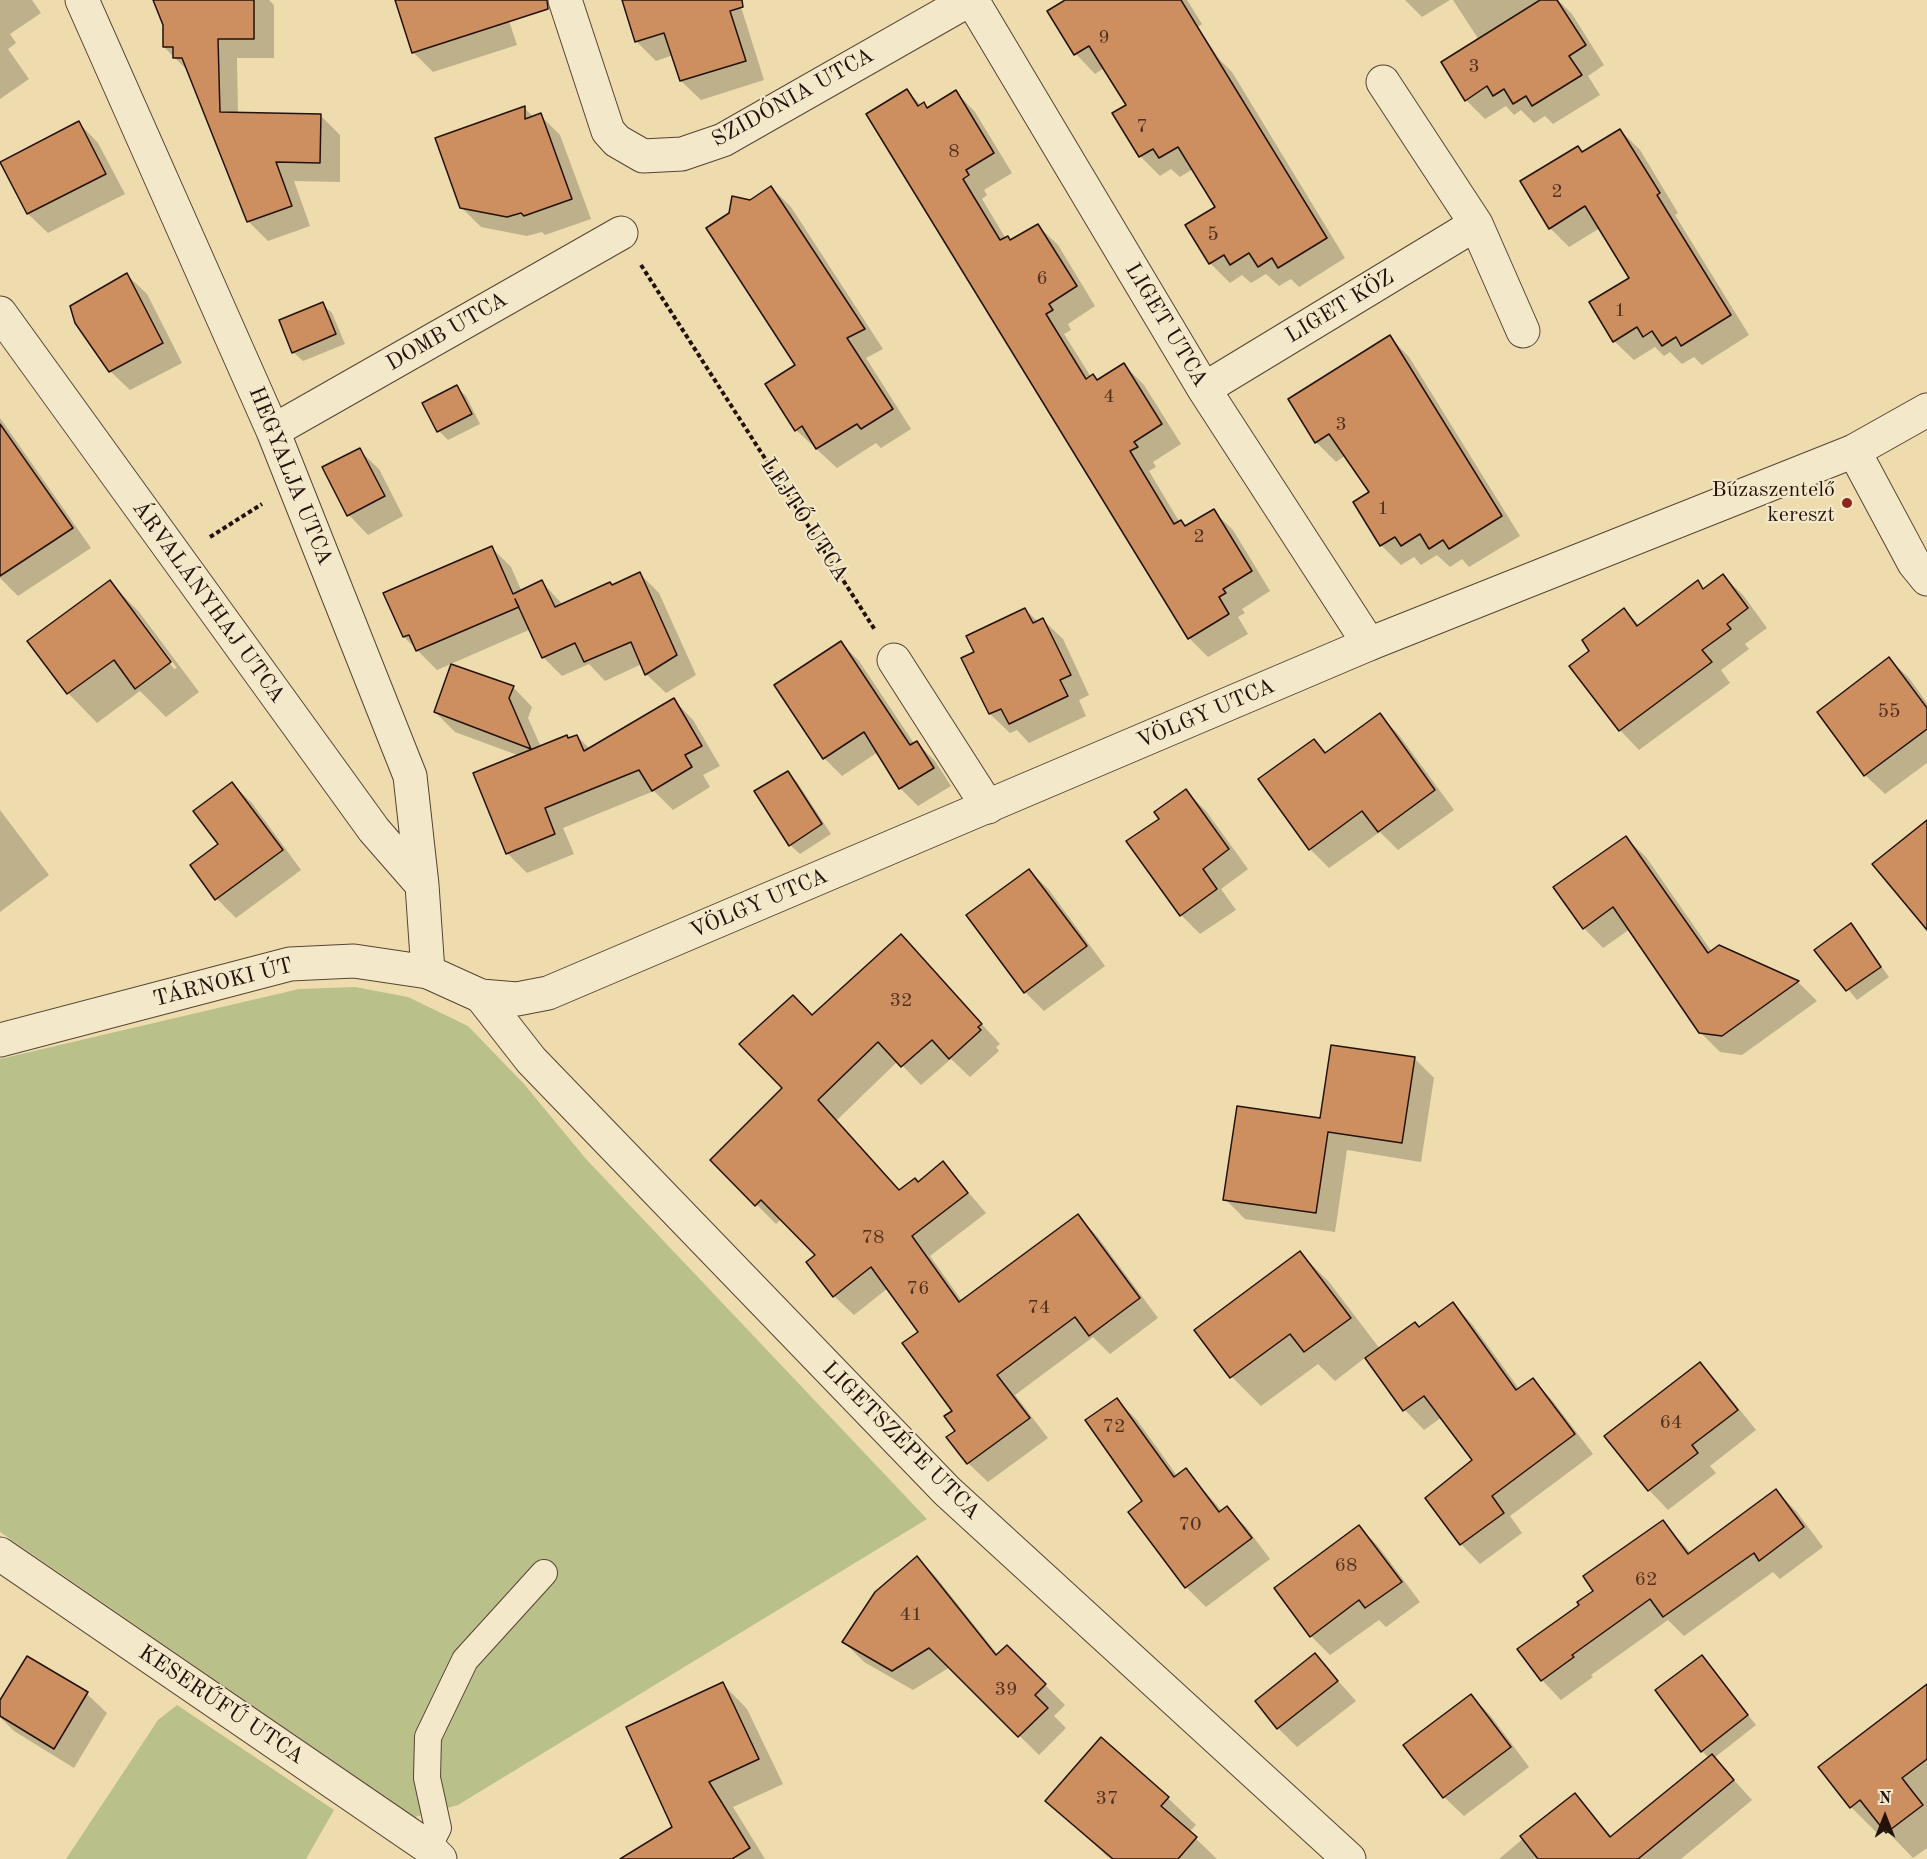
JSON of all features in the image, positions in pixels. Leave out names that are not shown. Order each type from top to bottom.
[{"type":"street","name":"HEGYALJA UTCA","points":[[82,0],[273,430],[410,776],[422,885],[428,972]]},
{"type":"street","name":"SZIDÓNIA UTCA","points":[[564,0],[608,131],[617,141],[643,156],[682,154],[723,140],[970,0]]},
{"type":"street","name":"LIGET UTCA","points":[[970,0],[1204,389],[1369,644]]},
{"type":"street","points":[[1383,82],[1476,224],[1523,331]]},
{"type":"street","name":"LIGET KÖZ","points":[[1204,389],[1476,224]]},
{"type":"street","name":"DOMB UTCA","points":[[273,430],[621,233]]},
{"type":"street","name":"ÁRVALÁNYHAJ UTCA","points":[[0,314],[374,830],[422,885]]},
{"type":"street","name":"VÖLGY UTCA","points":[[481,996],[516,999],[548,993],[1369,644],[1854,451],[1927,410]]},
{"type":"street","points":[[1854,451],[1914,563],[1927,579]]},
{"type":"street","points":[[894,660],[988,807]]},
{"type":"street","name":"TÁRNOKI ÚT","points":[[0,1040],[290,964],[354,961],[428,972],[481,996]]},
{"type":"street","name":"LIGETSZÉPE UTCA","points":[[481,996],[531,1060],[947,1491],[1348,1859]]},
{"type":"street","name":"KESERŰFŰ UTCA","points":[[0,1554],[434,1853]]},
{"type":"lane","points":[[434,1853],[438,1828],[427,1778],[428,1737],[465,1660],[544,1573]]},
{"type":"path","name":"LEJTŐ UTCA","points":[[621,233],[894,660]]},
{"type":"path","points":[[176,558],[294,484]]},
{"type":"green space","points":[[355,987],[408,997],[468,1026],[524,1084],[586,1159],[927,1519],[458,1805],[415,1817],[0,1532],[0,1059],[299,989]]},
{"type":"green space","points":[[177,1705],[334,1810],[306,1859],[66,1859],[158,1720]]},
{"type":"building","points":[[153,0],[254,0],[254,39],[218,39],[220,112],[321,114],[320,163],[276,162],[292,206],[247,222],[182,58],[173,58],[173,47],[163,47],[163,25]]},
{"type":"building","points":[[395,0],[547,0],[548,9],[412,53]]},
{"type":"building","points":[[622,0],[742,0],[743,7],[730,11],[746,61],[680,81],[664,33],[635,42]]},
{"type":"building","points":[[1065,0],[1181,0],[1327,238],[1278,268],[1272,258],[1258,267],[1249,253],[1230,265],[1224,255],[1209,264],[1185,225],[1215,207],[1178,147],[1159,158],[1153,149],[1139,157],[1112,113],[1126,105],[1089,46],[1074,55],[1047,11]]},
{"type":"building","points":[[1540,0],[1557,0],[1586,45],[1569,56],[1582,75],[1532,106],[1526,96],[1513,104],[1504,89],[1493,96],[1487,86],[1465,101],[1441,62]]},
{"type":"building","points":[[907,89],[918,106],[924,102],[927,108],[956,90],[994,153],[966,170],[969,175],[963,179],[1000,240],[1008,236],[1010,240],[1038,224],[1077,286],[1049,304],[1053,310],[1046,314],[1086,379],[1093,374],[1097,380],[1124,363],[1162,424],[1134,442],[1138,447],[1130,451],[1174,524],[1181,520],[1185,526],[1214,509],[1252,571],[1223,589],[1226,593],[1219,597],[1229,614],[1188,639],[866,114]]},
{"type":"building","points":[[525,106],[525,119],[541,113],[572,199],[524,216],[521,213],[507,217],[460,208],[435,138]]},
{"type":"building","points":[[79,121],[106,174],[27,214],[0,162]]},
{"type":"building","points":[[1620,129],[1660,193],[1657,195],[1731,315],[1681,346],[1676,337],[1662,346],[1652,331],[1643,337],[1637,327],[1613,342],[1589,302],[1629,278],[1585,206],[1549,229],[1520,181],[1578,146],[1582,152]]},
{"type":"building","points":[[771,186],[865,329],[847,338],[893,409],[861,429],[857,424],[816,449],[802,426],[795,431],[765,384],[795,365],[706,228],[729,213],[732,196],[750,200]]},
{"type":"building","points":[[127,273],[163,343],[109,372],[75,323],[70,306]]},
{"type":"building","points":[[323,302],[336,334],[292,353],[279,320]]},
{"type":"building","points":[[1390,335],[1502,516],[1449,549],[1443,540],[1429,549],[1420,534],[1401,546],[1395,537],[1380,546],[1353,502],[1369,492],[1329,434],[1315,443],[1288,399]]},
{"type":"building","points":[[457,385],[472,414],[437,432],[422,403]]},
{"type":"building","points":[[0,424],[73,528],[0,576]]},
{"type":"building","points":[[360,448],[385,496],[347,516],[322,467]]},
{"type":"building","points":[[492,546],[513,594],[542,580],[555,607],[610,582],[612,585],[640,572],[677,655],[645,675],[631,642],[584,662],[575,643],[542,658],[519,607],[416,651],[409,635],[403,637],[383,593]]},
{"type":"building","points":[[1723,574],[1748,608],[1727,624],[1731,629],[1702,650],[1712,662],[1619,731],[1569,666],[1589,651],[1582,640],[1624,608],[1637,626],[1698,580],[1703,589]]},
{"type":"building","points":[[110,580],[171,662],[135,689],[114,660],[67,694],[27,641]]},
{"type":"building","points":[[1025,608],[1033,623],[1043,618],[1071,675],[1060,680],[1068,696],[1009,724],[1001,709],[989,714],[961,658],[974,652],[966,636]]},
{"type":"building","points":[[841,641],[910,745],[917,741],[934,768],[899,789],[864,732],[823,759],[774,685]]},
{"type":"building","points":[[1889,657],[1927,708],[1927,729],[1864,776],[1817,712]]},
{"type":"building","points":[[451,664],[514,686],[509,698],[531,749],[434,712]]},
{"type":"building","points":[[674,698],[702,746],[685,755],[692,767],[652,791],[639,770],[545,808],[555,834],[506,854],[473,773],[567,735],[568,738],[577,735],[584,751]]},
{"type":"building","points":[[1380,713],[1435,790],[1378,832],[1362,811],[1309,850],[1258,779],[1314,739],[1325,753]]},
{"type":"building","points":[[788,771],[822,824],[789,846],[754,791]]},
{"type":"building","points":[[232,782],[283,850],[215,900],[190,865],[218,844],[193,811]]},
{"type":"building","points":[[1186,789],[1229,849],[1203,869],[1217,889],[1180,916],[1126,841],[1159,819],[1154,812]]},
{"type":"building","points":[[1927,820],[1927,930],[1872,864]]},
{"type":"building","points":[[1626,836],[1708,953],[1719,945],[1799,981],[1722,1036],[1699,1033],[1613,907],[1583,929],[1553,887]]},
{"type":"building","points":[[1029,869],[1087,946],[1024,993],[966,915]]},
{"type":"building","points":[[1851,923],[1881,967],[1846,991],[1814,950]]},
{"type":"building","points":[[901,934],[982,1024],[978,1027],[981,1030],[949,1059],[932,1040],[901,1067],[878,1042],[818,1100],[899,1190],[915,1178],[918,1182],[943,1161],[968,1193],[912,1236],[959,1302],[1078,1214],[1140,1298],[1089,1336],[1075,1317],[997,1375],[1030,1418],[967,1464],[946,1437],[955,1431],[944,1416],[952,1411],[902,1343],[918,1332],[871,1267],[833,1297],[806,1262],[815,1255],[761,1200],[755,1206],[710,1160],[782,1088],[739,1044],[793,995],[812,1015]]},
{"type":"building","points":[[1331,1045],[1415,1057],[1402,1143],[1328,1132],[1316,1213],[1223,1200],[1237,1106],[1320,1118]]},
{"type":"building","points":[[1300,1251],[1351,1318],[1304,1352],[1290,1334],[1230,1378],[1194,1330]]},
{"type":"building","points":[[1453,1302],[1516,1390],[1533,1378],[1575,1434],[1492,1496],[1504,1513],[1460,1545],[1425,1498],[1472,1460],[1424,1396],[1403,1411],[1365,1358],[1415,1322],[1419,1327]]},
{"type":"building","points":[[1700,1362],[1738,1410],[1692,1445],[1698,1453],[1648,1491],[1604,1436]]},
{"type":"building","points":[[1117,1398],[1174,1477],[1186,1468],[1219,1512],[1227,1506],[1252,1538],[1185,1588],[1128,1512],[1142,1501],[1085,1420]]},
{"type":"building","points":[[1776,1489],[1804,1527],[1759,1561],[1754,1553],[1663,1617],[1650,1599],[1572,1655],[1574,1657],[1541,1681],[1517,1649],[1579,1605],[1577,1602],[1593,1591],[1583,1576],[1663,1520],[1688,1554]]},
{"type":"building","points":[[1359,1525],[1402,1582],[1365,1608],[1359,1600],[1310,1637],[1274,1588]]},
{"type":"building","points":[[917,1556],[996,1655],[1007,1645],[1046,1684],[1035,1695],[1048,1708],[1018,1737],[929,1648],[892,1671],[842,1642],[875,1592]]},
{"type":"building","points":[[1315,1653],[1338,1681],[1277,1729],[1255,1701]]},
{"type":"building","points":[[1702,1655],[1748,1715],[1701,1752],[1655,1690]]},
{"type":"building","points":[[27,1656],[88,1692],[54,1749],[0,1716],[0,1700]]},
{"type":"building","points":[[723,1682],[759,1759],[709,1782],[750,1848],[732,1859],[620,1859],[672,1827],[626,1727]]},
{"type":"building","points":[[1927,1684],[1927,1759],[1902,1778],[1923,1805],[1886,1833],[1860,1800],[1850,1808],[1818,1767]]},
{"type":"building","points":[[1471,1694],[1511,1747],[1443,1798],[1403,1745]]},
{"type":"building","points":[[1101,1737],[1169,1797],[1161,1806],[1197,1837],[1178,1859],[1113,1859],[1045,1801]]},
{"type":"building","points":[[1712,1754],[1734,1780],[1638,1859],[1538,1859],[1520,1836],[1575,1793],[1610,1837]]},
{"type":"place","name":"Búzaszentelő kereszt","points":[[1847,503]]}]
